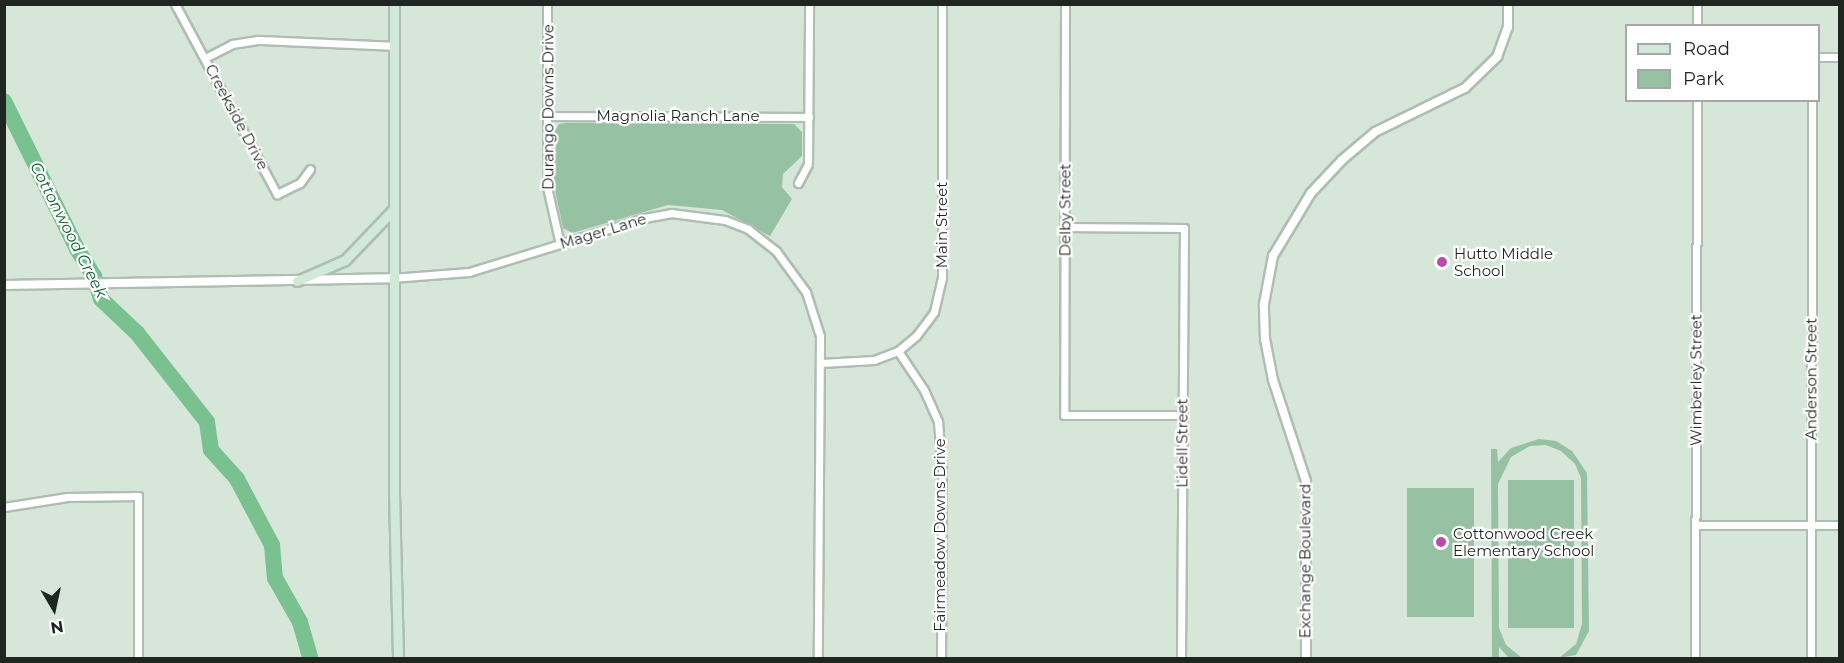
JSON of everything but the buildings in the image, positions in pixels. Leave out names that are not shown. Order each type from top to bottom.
[{"type":"main road","points":[[394,4],[392,278],[398,658]]},
{"type":"main road","points":[[297,281],[345,260],[393,210]]},
{"type":"street","name":"Creekside Drive","points":[[175,4],[277,194],[300,183],[310,169]]},
{"type":"street","name":"Durango Downs Drive","points":[[547,4],[548,197],[560,244]]},
{"type":"street","points":[[798,183],[808,164],[809,4]]},
{"type":"street","name":"Main Street","points":[[821,363],[874,360],[898,351],[916,336],[934,312],[942,278],[942,4]]},
{"type":"street","name":"Delby Street","points":[[1065,4],[1064,415],[1183,415]]},
{"type":"street","name":"Exchange Boulevard","points":[[1306,658],[1306,481],[1273,380],[1265,339],[1264,304],[1273,256],[1311,193],[1342,160],[1375,132],[1465,88],[1497,57],[1508,27],[1508,4]]},
{"type":"street","points":[[1697,4],[1697,24]]},
{"type":"street","points":[[205,58],[232,44],[258,40],[394,46]]},
{"type":"street","points":[[1820,57],[1839,57]]},
{"type":"street","name":"Wimberley Street","points":[[1695,658],[1696,102]]},
{"type":"street","name":"Anderson Street","points":[[1811,658],[1812,102]]},
{"type":"street","name":"Magnolia Ranch Lane","points":[[547,116],[809,117]]},
{"type":"street","name":"Mager Lane","points":[[4,285],[297,281],[452,276],[671,213],[704,215],[748,229],[776,250],[807,292],[820,336],[818,658]]},
{"type":"street","name":"Lidell Street","points":[[1065,227],[1184,228],[1181,658]]},
{"type":"street","name":"Fairmeadow Downs Drive","points":[[898,351],[924,390],[938,422],[942,471],[941,658]]},
{"type":"street","points":[[4,507],[67,497],[138,496],[138,658]]},
{"type":"street","points":[[1695,525],[1839,525]]},
{"type":"green space","points":[[559,124],[794,124],[802,132],[802,156],[783,174],[782,187],[792,199],[770,236],[722,210],[668,205],[572,233],[563,228],[554,185],[554,132]]},
{"type":"green space","points":[[1539,439],[1556,441],[1572,451],[1587,473],[1589,631],[1576,655],[1559,658],[1576,644],[1582,624],[1581,478],[1575,464],[1561,451],[1546,445],[1530,446],[1511,457],[1498,484],[1499,628],[1506,645],[1522,658],[1509,658],[1499,647],[1499,658],[1492,658],[1491,449],[1497,449],[1498,462],[1511,448]]},
{"type":"green space","points":[[1508,480],[1574,480],[1574,628],[1508,628]]},
{"type":"green space","points":[[1407,488],[1474,488],[1474,617],[1407,617]]},
{"type":"waterway","name":"Cottonwood Creek","points":[[4,101],[77,249],[94,276],[101,299],[137,333],[207,422],[211,450],[237,479],[272,545],[275,578],[300,622],[310,658]]},
{"type":"place","name":"Hutto Middle School","points":[[1442,262]]},
{"type":"place","name":"Cottonwood Creek Elementary School","points":[[1441,542]]}]
